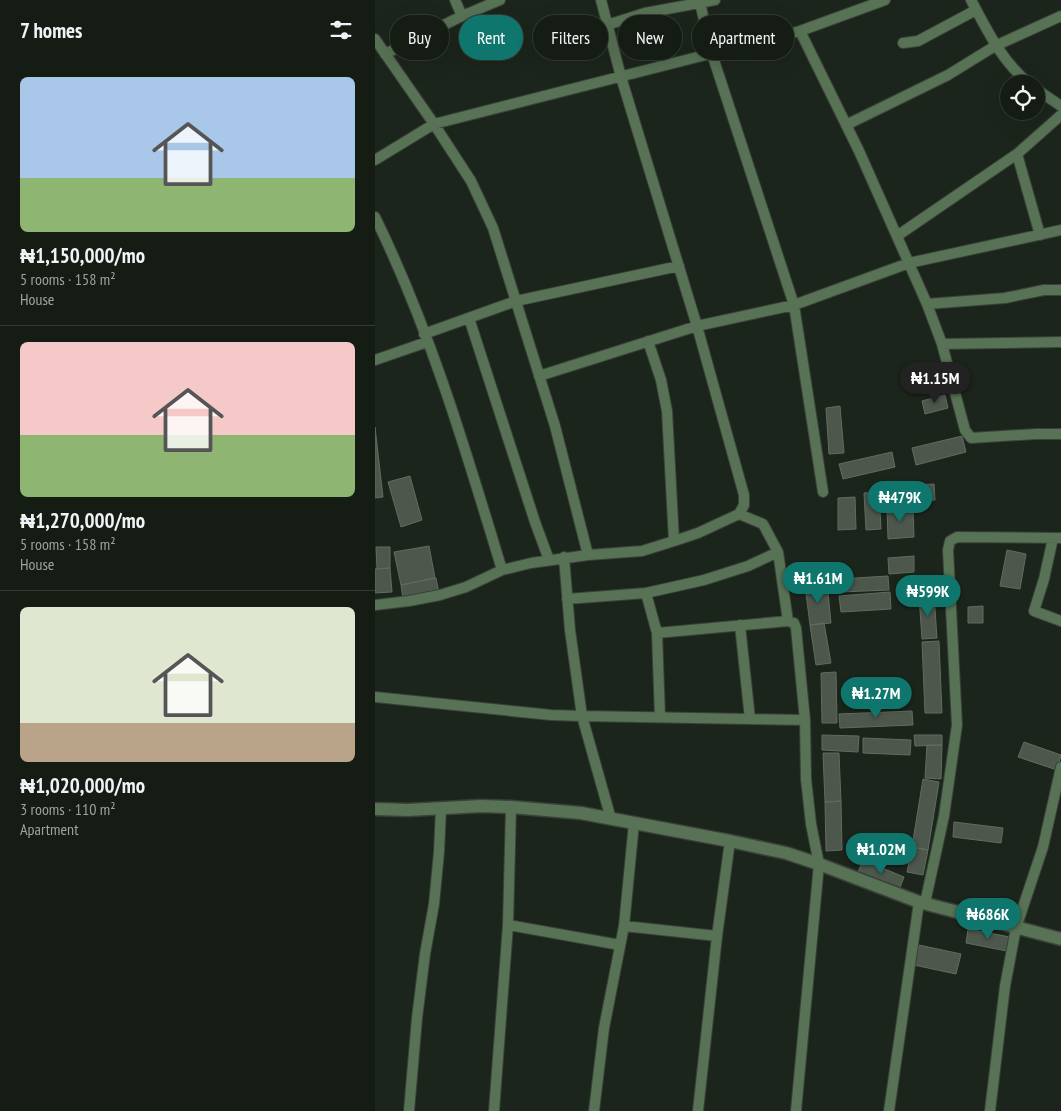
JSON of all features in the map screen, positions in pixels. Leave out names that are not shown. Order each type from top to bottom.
[{"type":"street","points":[[455,0],[462,15]]},
{"type":"street","points":[[464,15],[501,0]]},
{"type":"street","points":[[601,0],[605,15]]},
{"type":"street","points":[[608,25],[645,13],[715,0]]},
{"type":"street","points":[[794,32],[885,0]]},
{"type":"street","points":[[971,0],[995,46],[1021,75]]},
{"type":"street","points":[[700,3],[703,15]]},
{"type":"street","points":[[903,43],[918,41],[976,10]]},
{"type":"street","points":[[846,125],[947,75],[995,46],[1061,16]]},
{"type":"street","points":[[385,54],[459,17]]},
{"type":"street","points":[[375,605],[409,601],[440,594],[466,586],[502,570],[549,560],[642,551],[698,533],[739,514],[744,505],[744,495],[697,326],[608,29]]},
{"type":"street","points":[[800,30],[846,125],[927,304],[942,344],[965,430],[971,438],[1061,434]]},
{"type":"street","points":[[375,39],[471,181],[493,228],[555,426],[588,555]]},
{"type":"street","points":[[375,160],[434,124],[692,59]]},
{"type":"street","points":[[714,60],[794,305],[823,492]]},
{"type":"street","points":[[1045,95],[1061,106]]},
{"type":"street","points":[[897,236],[1017,154],[1061,115]]},
{"type":"street","points":[[1017,154],[1040,235]]},
{"type":"street","points":[[375,217],[391,250],[426,338],[469,461],[502,570]]},
{"type":"street","points":[[539,376],[697,326],[794,305],[909,263],[1061,230]]},
{"type":"street","points":[[375,360],[469,318],[515,301],[679,266]]},
{"type":"street","points":[[927,304],[1005,298],[1044,290],[1061,290]]},
{"type":"street","points":[[469,318],[549,560]]},
{"type":"street","points":[[648,341],[661,380],[667,411],[674,542]]},
{"type":"street","points":[[942,344],[1061,342]]},
{"type":"street","points":[[739,514],[763,524],[778,552],[788,621]]},
{"type":"street","points":[[889,1111],[922,903],[944,816],[957,725],[948,550],[950,541],[957,537],[1057,538],[1034,611],[1061,621]]},
{"type":"street","points":[[567,599],[646,593],[704,580],[748,566],[778,552]]},
{"type":"street","points":[[564,558],[570,630],[582,716],[611,819]]},
{"type":"street","points":[[646,593],[657,633],[660,718]]},
{"type":"street","points":[[657,633],[788,621],[794,623],[796,628],[805,720],[806,779],[811,824],[819,864],[795,1111]]},
{"type":"street","points":[[740,625],[750,719]]},
{"type":"street","points":[[375,697],[551,715],[805,720]]},
{"type":"street","points":[[990,1111],[1005,986],[1016,928],[1043,847],[1061,767]]},
{"type":"street","points":[[375,809],[481,806],[581,813],[730,841],[819,864],[922,903],[1061,939]]},
{"type":"street","points":[[494,1111],[508,925],[511,807]]},
{"type":"street","points":[[409,1111],[418,1009],[434,904],[441,808]]},
{"type":"street","points":[[594,1111],[605,1028],[624,926],[634,823]]},
{"type":"street","points":[[698,1111],[717,936],[730,841]]},
{"type":"street","points":[[508,925],[620,946]]},
{"type":"street","points":[[624,926],[717,936]]},
{"type":"building","points":[[945,395],[948,408],[925,414],[922,401]]},
{"type":"building","points":[[840,406],[844,453],[829,454],[826,408]]},
{"type":"building","points":[[375,427],[383,497],[375,498]]},
{"type":"building","points":[[962,436],[966,452],[916,465],[912,448]]},
{"type":"building","points":[[892,452],[895,467],[843,479],[839,464]]},
{"type":"building","points":[[410,476],[422,520],[401,527],[388,482]]},
{"type":"building","points":[[934,484],[935,500],[917,501],[916,485]]},
{"type":"building","points":[[914,486],[915,498],[895,499],[894,487]]},
{"type":"building","points":[[879,492],[881,529],[866,530],[864,493]]},
{"type":"building","points":[[855,497],[856,529],[838,530],[838,498]]},
{"type":"building","points":[[913,507],[914,537],[888,539],[887,508]]},
{"type":"building","points":[[429,546],[435,578],[401,585],[394,552]]},
{"type":"building","points":[[376,547],[390,547],[390,568],[377,569]]},
{"type":"building","points":[[1007,550],[1026,554],[1020,589],[1000,586]]},
{"type":"building","points":[[914,556],[914,572],[889,574],[888,558]]},
{"type":"building","points":[[390,568],[392,592],[375,593],[375,569]]},
{"type":"building","points":[[888,576],[889,590],[840,592],[839,579]]},
{"type":"building","points":[[436,578],[439,593],[403,599],[401,585]]},
{"type":"building","points":[[827,582],[831,623],[810,625],[805,585]]},
{"type":"building","points":[[890,592],[891,609],[841,612],[839,596]]},
{"type":"building","points":[[934,595],[937,638],[922,639],[919,596]]},
{"type":"building","points":[[983,606],[983,623],[968,623],[968,607]]},
{"type":"building","points":[[824,623],[831,663],[816,665],[810,625]]},
{"type":"building","points":[[939,641],[942,713],[925,713],[922,642]]},
{"type":"building","points":[[836,672],[837,723],[822,723],[821,673]]},
{"type":"building","points":[[912,711],[913,725],[840,728],[839,714]]},
{"type":"building","points":[[822,735],[859,736],[858,752],[822,750]]},
{"type":"building","points":[[914,735],[942,735],[942,745],[915,746]]},
{"type":"building","points":[[863,738],[911,740],[910,755],[863,753]]},
{"type":"building","points":[[1024,742],[1061,755],[1057,770],[1018,757]]},
{"type":"building","points":[[927,745],[942,745],[941,779],[925,778]]},
{"type":"building","points":[[823,753],[839,753],[841,801],[825,802]]},
{"type":"building","points":[[923,779],[939,782],[928,850],[912,847]]},
{"type":"building","points":[[841,801],[842,850],[826,851],[825,802]]},
{"type":"building","points":[[954,822],[1003,828],[1001,843],[953,837]]},
{"type":"building","points":[[912,847],[928,850],[923,875],[907,872]]},
{"type":"building","points":[[863,860],[904,877],[899,890],[858,872]]},
{"type":"building","points":[[968,929],[1010,937],[1007,951],[966,943]]},
{"type":"building","points":[[919,945],[961,954],[956,974],[914,965]]}]
